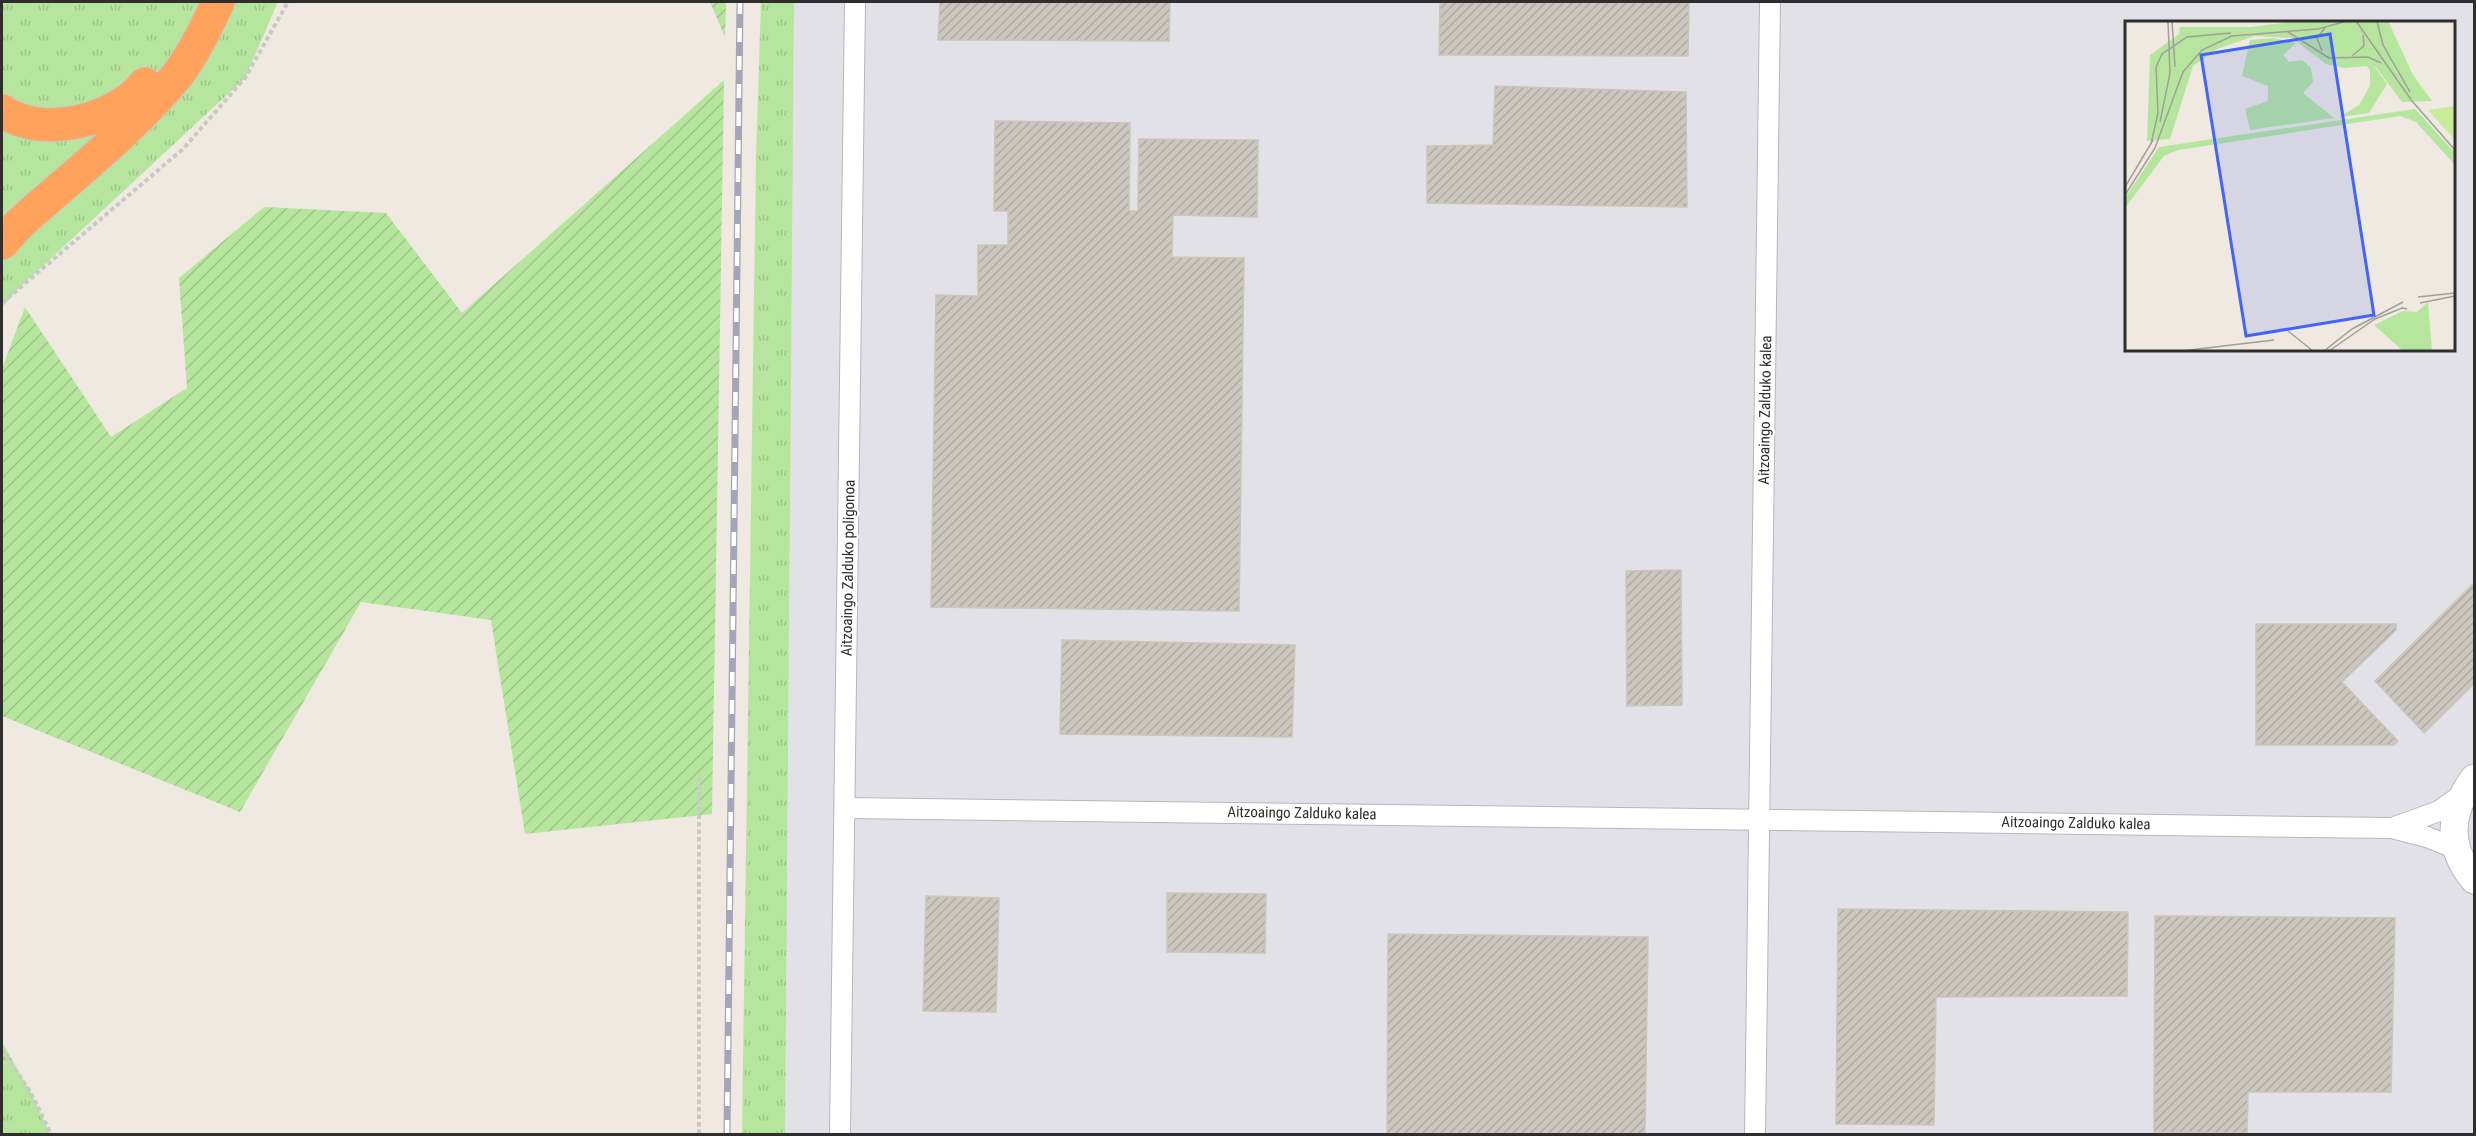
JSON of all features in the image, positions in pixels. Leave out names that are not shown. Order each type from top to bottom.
[{"type":"highway","points":[[2,111],[12,118],[44,124],[81,123],[112,110],[142,88],[168,55],[197,2]]},
{"type":"highway","points":[[2,243],[17,226],[125,129],[175,77],[201,37],[218,2]]},
{"type":"street","name":"Aitzoaingo Zalduko poligonoa","points":[[840,1134],[855,2]]},
{"type":"street","name":"Aitzoaingo Zalduko kalea","points":[[1755,1134],[1770,2]]},
{"type":"street","name":"Aitzoaingo Zalduko kalea","points":[[2392,828],[2439,811],[2469,786]]},
{"type":"street","points":[[2469,786],[2456,812],[2454,830],[2457,849],[2463,865],[2475,880]]},
{"type":"street","name":"Aitzoaingo Zalduko kalea","points":[[845,808],[1759,818],[2392,828],[2427,837],[2457,849]]},
{"type":"path","points":[[2,303],[183,149],[245,78],[288,2]]},
{"type":"path","points":[[699,774],[699,1134]]},
{"type":"path","points":[[2,1050],[31,1093],[51,1134]]},
{"type":"shaded area","points":[[794,2],[2474,2],[2474,1134],[785,1134]]},
{"type":"green space","points":[[2,2],[278,2],[245,78],[17,290],[2,307]]},
{"type":"green space","points":[[710,2],[726,2],[725,37]]},
{"type":"green space","points":[[761,2],[794,2],[785,1134],[742,1134],[756,157]]},
{"type":"green space","points":[[724,80],[712,814],[525,834],[491,620],[361,602],[240,812],[2,716],[2,369],[25,307],[111,437],[187,388],[179,278],[264,207],[386,213],[462,313]]},
{"type":"green space","points":[[2,1042],[31,1093],[50,1134],[2,1134]]},
{"type":"building","points":[[940,2],[1170,2],[1169,41],[938,40]]},
{"type":"building","points":[[1440,2],[1689,2],[1688,56],[1439,55]]},
{"type":"building","points":[[1495,86],[1686,92],[1687,207],[1427,203],[1427,146],[1493,145]]},
{"type":"building","points":[[995,121],[1130,123],[1129,211],[1138,211],[1139,139],[1258,140],[1257,217],[1173,215],[1172,257],[1244,258],[1239,611],[931,607],[936,295],[978,296],[978,245],[1008,245],[1008,211],[994,211]]},
{"type":"building","points":[[1681,570],[1682,705],[1627,706],[1626,571]]},
{"type":"building","points":[[2474,583],[2474,684],[2424,733],[2375,681]]},
{"type":"building","points":[[2256,624],[2396,624],[2396,630],[2342,682],[2398,741],[2394,745],[2256,745]]},
{"type":"building","points":[[1062,640],[1295,645],[1292,737],[1060,734]]},
{"type":"building","points":[[1167,893],[1266,894],[1265,953],[1167,952]]},
{"type":"building","points":[[926,896],[999,898],[996,1012],[923,1011]]},
{"type":"building","points":[[1838,909],[2128,912],[2127,996],[1936,997],[1934,1125],[1836,1124]]},
{"type":"building","points":[[2155,916],[2395,918],[2391,1092],[2248,1092],[2247,1133],[2154,1132]]},
{"type":"building","points":[[1388,934],[1648,937],[1645,1134],[1387,1134]]},
{"type":"railway","points":[[727,1134],[740,2]]}]
